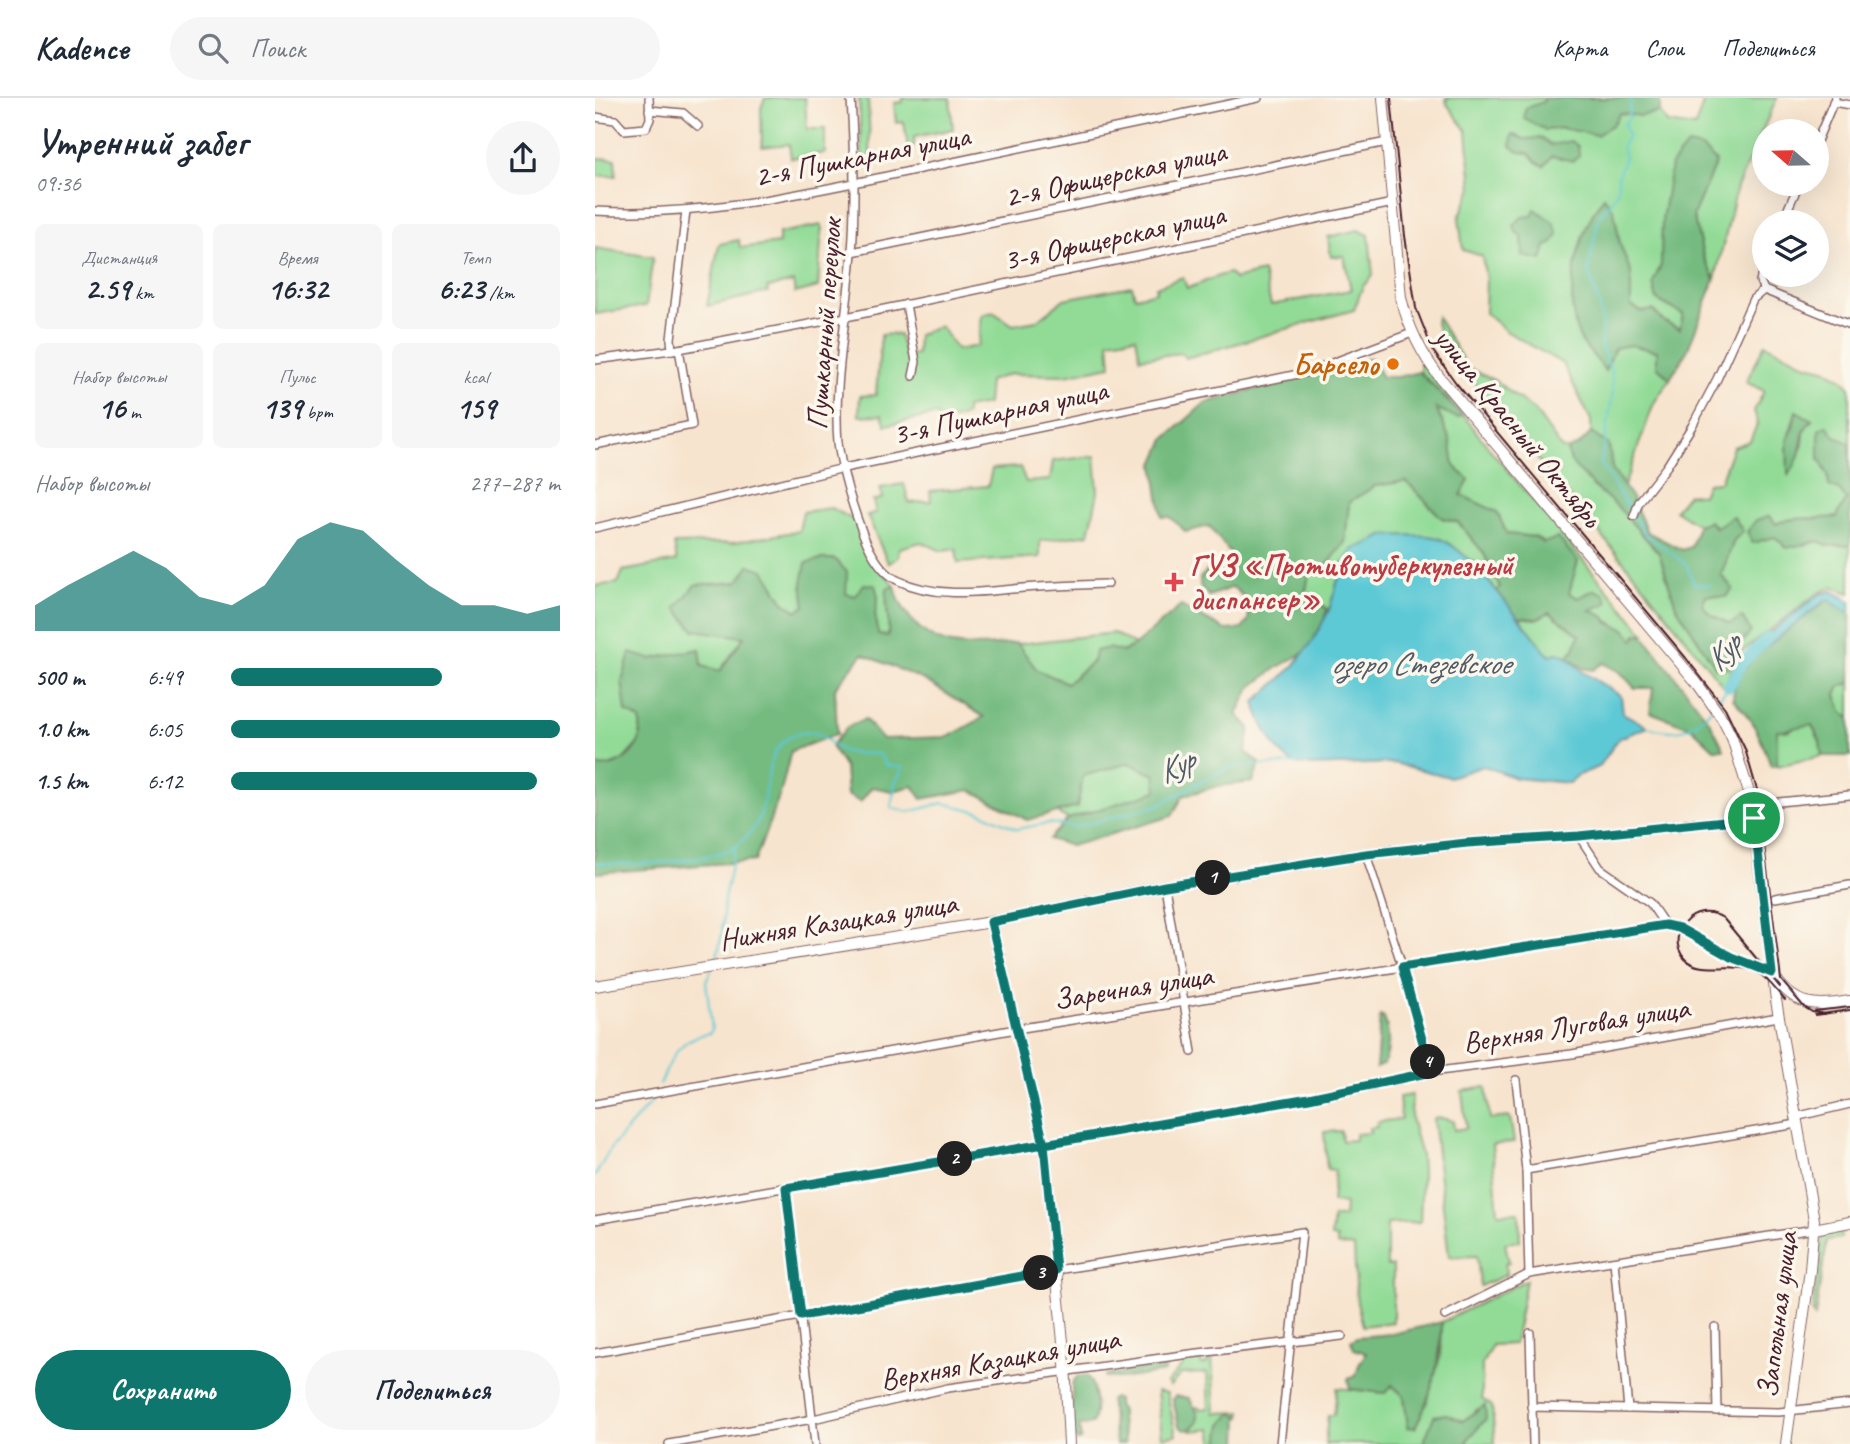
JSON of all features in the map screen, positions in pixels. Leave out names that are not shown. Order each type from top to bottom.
[{"type":"street","points":[[595,117],[615,120],[624,130],[646,128],[649,125],[649,98]]},
{"type":"street","name":"Пушкарный переулок","points":[[851,98],[855,183],[852,252],[839,390],[838,440],[856,518],[876,561],[897,580],[935,590],[977,593],[1108,583]]},
{"type":"street","name":"2-я Пушкарная улица","points":[[595,211],[686,211],[855,183],[1258,98]]},
{"type":"street","name":"улица Красный Октябрь","points":[[1383,98],[1401,298],[1412,333],[1425,358],[1697,684],[1723,720],[1732,738]]},
{"type":"street","points":[[1826,119],[1834,100],[1850,105]]},
{"type":"street","points":[[649,110],[683,113],[698,126]]},
{"type":"street","name":"2-я Офицерская улица","points":[[852,252],[1387,142]]},
{"type":"street","name":"3-я Офицерская улица","points":[[595,360],[676,349],[846,317],[1393,203]]},
{"type":"street","points":[[595,445],[692,425],[676,349],[671,339],[686,211]]},
{"type":"street","points":[[1763,287],[1764,290],[1850,325]]},
{"type":"street","points":[[1634,516],[1639,502],[1667,466],[1692,426],[1717,379],[1753,299],[1764,290]]},
{"type":"street","points":[[906,304],[916,362],[913,376]]},
{"type":"street","name":"3-я Пушкарная улица","points":[[595,528],[844,468],[1308,372],[1412,333]]},
{"type":"street","name":"Запольная улица","points":[[1732,738],[1747,780],[1754,818],[1778,1017],[1814,1229],[1786,1444]]},
{"type":"street","points":[[1779,803],[1850,795]]},
{"type":"street","name":"Нижняя Казацкая улица","points":[[595,986],[991,922],[1165,886],[1366,854],[1754,818]]},
{"type":"street","points":[[1579,836],[1600,868],[1650,903],[1665,925]]},
{"type":"street","points":[[1366,854],[1402,967],[1431,1072]]},
{"type":"street","points":[[1775,898],[1850,885]]},
{"type":"street","points":[[1165,886],[1192,1052]]},
{"type":"street","points":[[991,922],[1044,1144],[1069,1444]]},
{"type":"street","name":"Заречная улица","points":[[595,1104],[1016,1029],[1665,925],[1679,928],[1731,957],[1772,973]]},
{"type":"street","points":[[1772,973],[1789,993],[1809,1004],[1820,1006],[1850,1002]]},
{"type":"street","name":"Верхняя Луговая улица","points":[[595,1220],[1309,1098],[1431,1072],[1572,1055],[1778,1017]]},
{"type":"street","points":[[1516,1080],[1526,1170],[1529,1274]]},
{"type":"street","points":[[1526,1170],[1796,1120],[1850,1104]]},
{"type":"street","points":[[786,1188],[815,1444]]},
{"type":"street","points":[[1445,1316],[1529,1274],[1850,1222]]},
{"type":"street","points":[[595,1353],[1056,1270],[1302,1232],[1280,1444]]},
{"type":"street","points":[[1614,1261],[1628,1409]]},
{"type":"street","points":[[1714,1327],[1717,1411]]},
{"type":"street","points":[[1530,1334],[1533,1444]]},
{"type":"street","name":"Верхняя Казацкая улица","points":[[669,1444],[813,1419],[948,1388],[1342,1336]]},
{"type":"street","points":[[1531,1407],[1790,1412],[1850,1404]]},
{"type":"green space","points":[[765,98],[805,98],[807,129],[825,129],[825,153],[791,158],[789,144],[762,147],[761,108]]},
{"type":"green space","points":[[859,98],[868,98],[871,166],[862,160]]},
{"type":"green space","points":[[903,98],[950,98],[953,129],[914,137],[914,146],[908,148],[904,122],[896,123],[894,103],[903,102]]},
{"type":"green space","points":[[1446,98],[1544,98],[1546,130],[1576,130],[1612,125],[1620,112],[1640,116],[1660,112],[1667,123],[1695,127],[1705,98],[1777,98],[1768,119],[1752,119],[1752,154],[1737,187],[1715,279],[1704,259],[1693,215],[1716,161],[1705,153],[1662,220],[1661,265],[1653,283],[1657,300],[1683,314],[1680,329],[1663,321],[1653,310],[1642,312],[1630,306],[1631,273],[1620,244],[1614,211],[1604,198],[1587,227],[1580,245],[1573,283],[1575,320],[1581,340],[1605,370],[1615,348],[1630,345],[1657,351],[1657,366],[1670,379],[1654,403],[1624,486],[1612,469],[1609,445],[1591,433],[1591,420],[1563,364],[1506,331],[1485,313],[1486,280],[1482,256],[1463,250],[1459,218],[1472,188],[1467,131],[1447,104]]},
{"type":"green space","points":[[1544,98],[1660,98],[1660,112],[1640,116],[1620,113],[1612,125],[1597,135],[1561,128],[1546,130],[1524,119],[1526,108],[1543,102]]},
{"type":"green space","points":[[1512,134],[1524,139],[1540,138],[1551,145],[1571,141],[1578,146],[1579,156],[1573,161],[1552,156],[1544,166],[1536,162],[1529,153],[1519,152],[1511,146]]},
{"type":"green space","points":[[1687,145],[1702,148],[1716,162],[1693,215],[1704,259],[1715,279],[1687,351],[1670,379],[1657,366],[1657,351],[1630,345],[1615,348],[1605,371],[1581,340],[1574,320],[1573,283],[1580,245],[1595,210],[1604,197],[1614,211],[1620,244],[1631,273],[1631,306],[1642,312],[1653,310],[1663,321],[1680,329],[1683,314],[1657,300],[1653,283],[1661,265],[1662,220],[1671,165]]},
{"type":"green space","points":[[595,158],[615,159],[616,176],[595,176]]},
{"type":"green space","points":[[1535,209],[1553,222],[1558,234],[1552,244],[1546,246],[1542,260],[1523,256],[1522,237],[1516,232],[1514,225],[1522,217],[1532,216]]},
{"type":"green space","points":[[822,225],[818,287],[795,293],[793,282],[767,288],[768,292],[707,306],[719,244],[739,240],[740,248],[779,243],[779,233]]},
{"type":"green space","points":[[1358,230],[1369,235],[1373,276],[1363,286],[1354,310],[1185,358],[1182,353],[1140,358],[1136,337],[1109,341],[1111,366],[1065,375],[1010,374],[989,381],[987,404],[966,408],[966,414],[955,419],[942,419],[935,415],[886,425],[882,415],[859,416],[860,396],[876,395],[881,335],[899,334],[905,355],[917,354],[918,335],[940,326],[957,350],[978,346],[982,315],[993,312],[1013,325],[1037,321],[1064,299],[1132,286],[1135,297],[1156,292],[1156,287],[1183,277],[1187,288],[1230,273],[1234,279],[1263,272],[1271,305],[1351,290],[1344,256],[1331,257],[1328,237]]},
{"type":"green space","points":[[595,248],[653,257],[646,306],[595,314]]},
{"type":"green space","points":[[1437,317],[1467,367],[1494,380],[1535,411],[1561,448],[1567,450],[1571,462],[1592,485],[1617,506],[1659,553],[1676,606],[1716,668],[1728,667],[1735,650],[1750,632],[1742,618],[1730,624],[1710,614],[1702,604],[1706,595],[1725,597],[1733,589],[1721,575],[1734,540],[1709,521],[1698,525],[1675,510],[1688,494],[1702,495],[1707,483],[1720,482],[1733,447],[1750,441],[1758,422],[1754,411],[1764,391],[1746,382],[1765,344],[1841,378],[1850,387],[1850,444],[1819,430],[1819,458],[1828,475],[1829,485],[1839,490],[1847,500],[1838,517],[1798,519],[1776,524],[1775,537],[1804,545],[1819,541],[1829,546],[1850,545],[1850,593],[1832,587],[1818,593],[1736,656],[1724,687],[1639,580],[1483,394],[1441,337],[1436,323]],"holes":[[[1796,411],[1812,420],[1805,427],[1803,445],[1789,474],[1787,441]]]},
{"type":"green space","points":[[1371,358],[1382,377],[1419,372],[1462,416],[1457,418],[1436,408],[1450,440],[1454,466],[1469,480],[1461,495],[1497,512],[1507,534],[1535,537],[1543,543],[1558,538],[1578,561],[1569,593],[1578,598],[1594,590],[1605,594],[1608,603],[1590,610],[1605,617],[1608,623],[1625,629],[1634,640],[1637,634],[1643,635],[1710,722],[1724,749],[1714,749],[1692,728],[1650,712],[1653,688],[1635,688],[1620,672],[1603,663],[1593,670],[1583,668],[1567,656],[1573,651],[1580,635],[1549,612],[1537,619],[1517,617],[1496,592],[1500,587],[1483,552],[1458,522],[1442,518],[1406,481],[1375,486],[1349,502],[1345,542],[1326,567],[1310,570],[1305,594],[1327,609],[1321,630],[1305,652],[1278,667],[1250,688],[1237,714],[1250,728],[1246,752],[1260,763],[1253,782],[1218,786],[1183,796],[1172,816],[1071,846],[1049,839],[1068,819],[1157,791],[1155,775],[1129,763],[1083,776],[1077,807],[1027,820],[971,790],[922,799],[913,786],[892,791],[872,787],[860,802],[847,795],[845,768],[831,746],[847,727],[865,719],[882,739],[948,737],[984,717],[924,680],[863,654],[835,688],[837,734],[791,751],[781,791],[755,861],[595,873],[595,765],[608,766],[620,762],[630,754],[640,738],[640,720],[626,712],[622,682],[630,653],[651,659],[700,649],[702,666],[720,671],[744,637],[694,630],[676,608],[695,585],[738,582],[749,565],[764,570],[783,601],[796,611],[805,606],[802,583],[806,563],[835,559],[847,572],[846,594],[855,596],[863,584],[875,585],[878,596],[875,614],[878,635],[888,636],[887,588],[895,586],[908,615],[930,636],[957,645],[1017,643],[1037,670],[1067,683],[1093,662],[1095,651],[1108,648],[1123,652],[1181,606],[1225,630],[1242,629],[1248,621],[1250,603],[1233,587],[1209,596],[1200,586],[1200,578],[1211,567],[1217,570],[1231,554],[1209,526],[1186,532],[1170,517],[1162,517],[1154,464],[1165,439],[1205,403]]},
{"type":"green space","points":[[1421,361],[1493,453],[1645,634],[1637,634],[1635,641],[1619,627],[1589,609],[1594,590],[1578,598],[1568,593],[1578,561],[1535,537],[1507,534],[1497,512],[1460,495],[1469,480],[1454,466],[1450,440],[1436,407],[1449,401],[1420,372]]},
{"type":"green space","points":[[1796,411],[1812,420],[1804,432],[1798,460],[1788,474],[1787,441]]},
{"type":"green space","points":[[1827,425],[1835,436],[1850,444],[1850,545],[1829,546],[1818,541],[1787,548],[1775,537],[1752,543],[1747,532],[1756,520],[1769,516],[1776,524],[1799,519],[1838,517],[1847,500],[1839,490],[1829,486],[1828,475],[1819,458],[1819,430]]},
{"type":"green space","points":[[1591,433],[1609,445],[1612,469],[1632,498],[1647,532],[1682,550],[1691,547],[1698,525],[1709,521],[1715,528],[1733,516],[1743,531],[1734,540],[1721,575],[1733,589],[1726,597],[1706,595],[1702,604],[1710,614],[1730,624],[1742,617],[1751,632],[1735,650],[1728,668],[1716,668],[1676,606],[1659,553],[1617,506],[1592,485],[1571,462],[1567,450],[1579,445]]},
{"type":"green space","points":[[1095,456],[1098,492],[1089,534],[1040,541],[1040,557],[958,563],[956,549],[942,551],[921,542],[899,548],[898,557],[888,563],[867,515],[876,513],[873,501],[883,498],[880,488],[904,484],[909,503],[931,501],[930,491],[988,486],[992,469],[1020,467],[1026,482],[1050,480],[1053,461]]},
{"type":"green space","points":[[1406,481],[1442,518],[1458,522],[1483,552],[1500,588],[1496,592],[1472,560],[1342,567],[1329,610],[1305,594],[1310,570],[1345,542],[1349,502],[1375,486]]},
{"type":"green space","points":[[831,508],[858,522],[870,557],[895,586],[887,589],[888,637],[878,635],[875,613],[878,596],[855,596],[802,583],[805,606],[796,611],[749,565],[738,582],[695,585],[745,636],[720,671],[702,666],[700,649],[651,659],[640,719],[640,741],[622,761],[603,768],[595,765],[595,586],[618,583],[623,571],[677,561],[674,544],[731,543],[799,531],[803,512]]},
{"type":"green space","points":[[1828,599],[1850,614],[1850,683],[1840,686],[1836,695],[1842,712],[1850,718],[1850,756],[1822,756],[1820,741],[1812,725],[1807,725],[1777,730],[1777,766],[1771,766],[1756,730],[1733,699],[1736,684],[1744,670],[1770,643]]},
{"type":"green space","points":[[1549,612],[1580,635],[1573,651],[1567,656],[1558,653],[1549,655],[1517,617],[1537,619]]},
{"type":"green space","points":[[1114,633],[1135,645],[1122,652],[1108,648],[1067,683],[1037,670],[1017,644]]},
{"type":"green space","points":[[1850,683],[1850,718],[1842,712],[1836,695],[1840,686]]},
{"type":"green space","points":[[1799,725],[1812,725],[1820,741],[1822,756],[1777,766],[1777,730],[1788,731]]},
{"type":"green space","points":[[1129,763],[1155,775],[1158,791],[1068,819],[1057,813],[1077,807],[1083,776]]},
{"type":"green space","points":[[1380,1016],[1386,1024],[1388,1047],[1384,1064],[1376,1068]]},
{"type":"green space","points":[[1486,1087],[1490,1119],[1510,1117],[1514,1142],[1492,1145],[1498,1213],[1519,1212],[1520,1241],[1505,1243],[1509,1262],[1505,1263],[1506,1275],[1480,1286],[1477,1256],[1449,1257],[1433,1119],[1453,1121],[1454,1130],[1466,1128],[1462,1091]]},
{"type":"green space","points":[[1412,1095],[1411,1118],[1421,1156],[1420,1222],[1387,1224],[1387,1266],[1393,1266],[1393,1322],[1363,1326],[1357,1303],[1354,1247],[1337,1245],[1337,1238],[1331,1237],[1333,1217],[1344,1217],[1345,1204],[1332,1202],[1335,1170],[1327,1169],[1324,1132],[1341,1131],[1342,1141],[1355,1140],[1355,1134],[1370,1133],[1369,1128],[1377,1127],[1377,1122],[1401,1119],[1399,1097]]},
{"type":"green space","points":[[1840,1228],[1841,1238],[1827,1240],[1815,1317],[1812,1313],[1822,1240],[1826,1233]]},
{"type":"green space","points":[[1526,1280],[1514,1344],[1492,1345],[1482,1364],[1482,1399],[1492,1406],[1495,1444],[1467,1444],[1468,1439],[1486,1419],[1478,1409],[1463,1421],[1447,1414],[1435,1416],[1423,1444],[1325,1444],[1328,1415],[1334,1415],[1337,1388],[1385,1393],[1391,1385],[1404,1396],[1408,1427],[1427,1403],[1441,1353],[1442,1322]]},
{"type":"green space","points":[[1442,1322],[1434,1377],[1415,1428],[1408,1427],[1404,1396],[1392,1385],[1385,1393],[1350,1389],[1348,1379],[1356,1376],[1366,1353],[1354,1349],[1351,1341],[1357,1337],[1392,1334]]},
{"type":"green space","points":[[1207,1357],[1212,1357],[1215,1413],[1242,1412],[1241,1417],[1238,1415],[1221,1429],[1219,1444],[1214,1444],[1211,1429],[1191,1431],[1198,1421],[1193,1407],[1209,1408],[1207,1373],[1181,1374],[1170,1386],[1167,1383],[1187,1360],[1200,1358],[1201,1365],[1207,1364]]},
{"type":"green space","points":[[1166,1366],[1164,1372],[1128,1378],[1105,1377],[1105,1375]]},
{"type":"green space","points":[[1086,1375],[1094,1391],[1095,1413],[1092,1424],[1079,1426],[1081,1439],[1078,1441],[1073,1435],[1072,1383],[1077,1377]]},
{"type":"green space","points":[[1157,1391],[1167,1393],[1176,1435],[1162,1437]]},
{"type":"green space","points":[[1175,1396],[1189,1398],[1197,1412],[1198,1421],[1190,1429],[1184,1430],[1179,1426],[1173,1400]]},
{"type":"green space","points":[[1114,1398],[1121,1411],[1125,1444],[1116,1444],[1110,1400]]},
{"type":"green space","points":[[1485,1405],[1486,1419],[1468,1439],[1467,1444],[1423,1444],[1434,1416],[1447,1414],[1463,1421]]},
{"type":"green space","points":[[1232,1413],[1239,1416],[1238,1444],[1219,1444],[1222,1424]]},
{"type":"water","name":"озеро Стезевское","points":[[1386,535],[1434,537],[1459,551],[1485,577],[1549,655],[1558,653],[1567,656],[1583,672],[1621,696],[1623,713],[1648,727],[1619,738],[1599,767],[1578,775],[1569,783],[1516,778],[1484,766],[1449,777],[1394,763],[1310,766],[1289,760],[1270,738],[1255,702],[1293,667],[1314,639],[1329,610],[1342,567],[1352,550]]},
{"type":"water","points":[[1832,591],[1850,601],[1850,614],[1827,599],[1758,654],[1753,646],[1820,594]]},
{"type":"waterway","points":[[1631,98],[1629,118],[1624,124],[1628,135],[1622,147],[1625,157],[1618,176],[1618,189],[1599,217],[1588,271],[1599,304],[1602,322],[1601,346],[1611,370],[1613,392],[1601,464],[1632,513]]},
{"type":"waterway","points":[[1635,518],[1646,535],[1686,564],[1694,584],[1711,585]]},
{"type":"waterway","name":"Кур","points":[[1729,686],[1742,663],[1768,638]]},
{"type":"waterway","name":"Кур","points":[[1716,702],[1729,686]]},
{"type":"waterway","name":"Кур","points":[[1648,727],[1667,731],[1683,730],[1697,723],[1711,709]]},
{"type":"waterway","name":"Кур","points":[[595,862],[665,862],[721,853],[736,846],[754,828],[761,814],[776,751],[783,742],[805,732],[819,734],[840,750],[879,754],[886,765],[903,768],[895,783],[891,808],[909,812],[943,803],[980,812],[1017,829],[1049,823],[1076,827],[1156,806],[1229,767],[1309,763]]},
{"type":"waterway","points":[[716,962],[722,934],[724,899],[735,848]]},
{"type":"waterway","points":[[660,1085],[677,1050],[690,1039],[712,1030],[706,981],[711,970]]},
{"type":"waterway","points":[[595,1176],[611,1148],[652,1101]]},
{"type":"tram line","points":[[1391,98],[1405,236],[1416,308],[1433,351],[1456,383],[1725,708],[1745,749],[1757,790],[1781,980],[1804,1007],[1812,1012],[1825,1014]]},
{"type":"tram line","points":[[1780,987],[1723,918],[1712,913],[1702,913],[1685,922],[1678,940],[1679,950],[1685,959],[1700,967],[1749,969],[1766,978],[1785,1000]]},
{"type":"tram line","points":[[1815,1011],[1850,1007]]},
{"type":"tram line","points":[[1815,1015],[1850,1010]]},
{"type":"place","name":"Барсело","points":[[1393,364]]},
{"type":"place","name":"ГУЗ «Противотуберкулезный диспансер»","points":[[1174,582]]},
{"type":"route","points":[[1754,818],[1366,854],[1165,886],[991,922],[1044,1144],[786,1188],[801,1316],[1056,1270],[1044,1144],[1309,1098],[1431,1072],[1402,967],[1665,925],[1679,928],[1731,957],[1772,973],[1754,818]]}]
